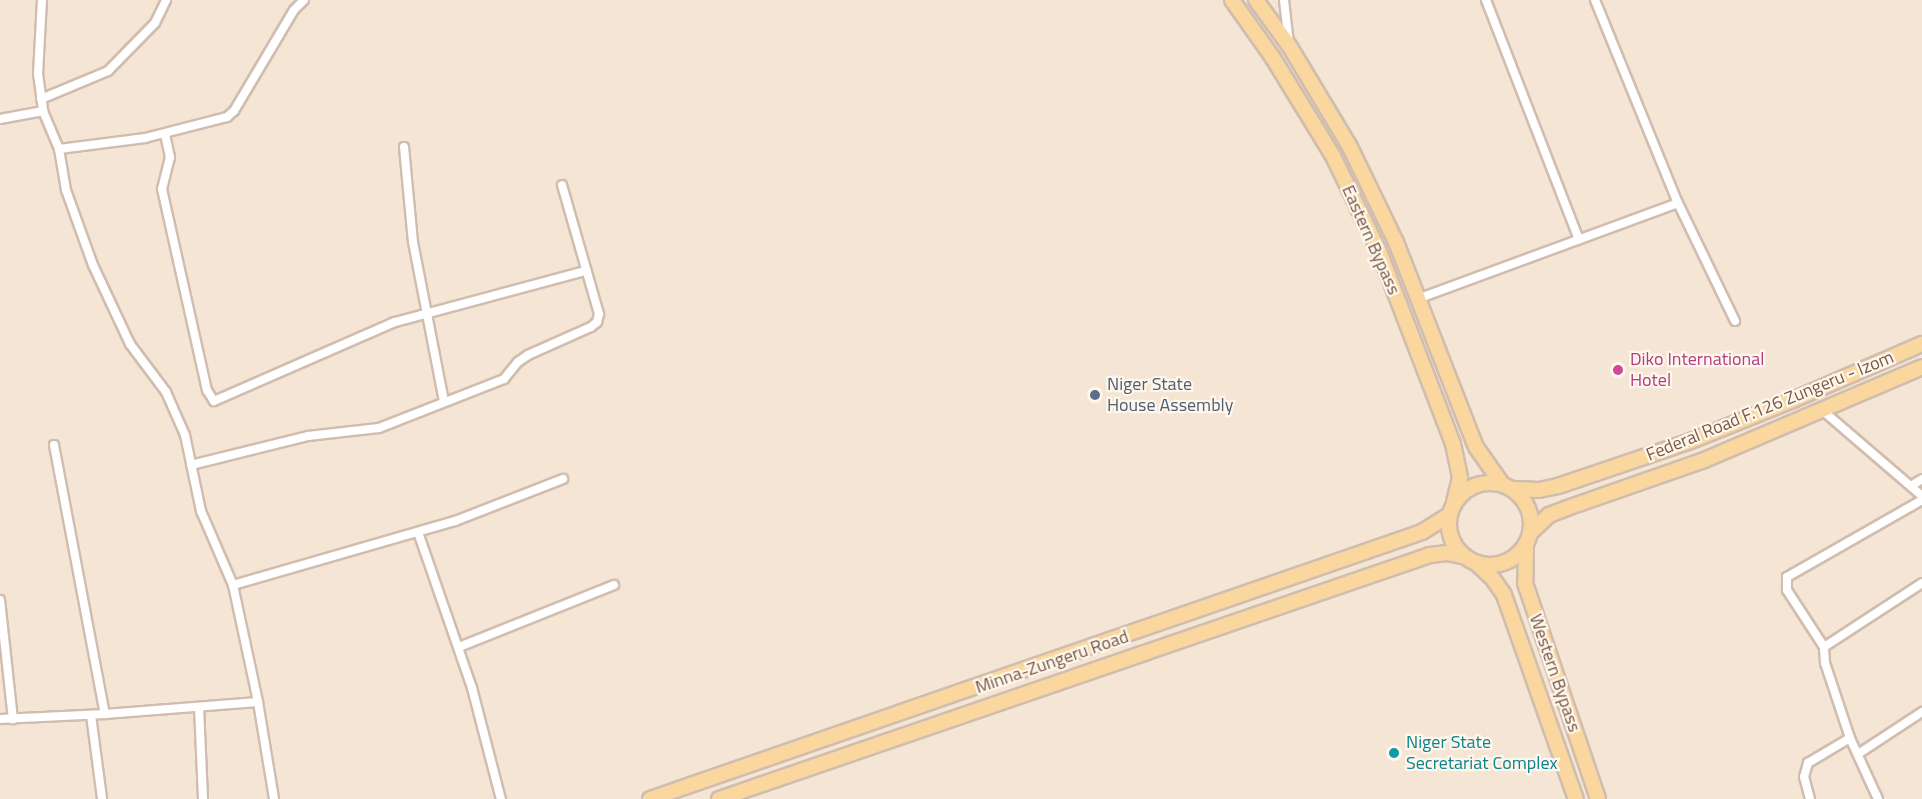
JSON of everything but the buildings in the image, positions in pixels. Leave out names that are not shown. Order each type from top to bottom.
[{"type":"main road","name":"Eastern Bypass","points":[[1232,0],[1273,58],[1333,156],[1379,251],[1453,444],[1460,478],[1454,502]]},
{"type":"main road","name":"Eastern Bypass","points":[[1256,0],[1290,48],[1350,147],[1420,298],[1476,447],[1508,486]]},
{"type":"main road","name":"Federal Road F.126 Zungeru - Izom","points":[[1454,502],[1475,484],[1489,482],[1539,490],[1558,486],[1691,441],[1922,344]]},
{"type":"main road","name":"Federal Road F.126 Zungeru - Izom","points":[[1463,556],[1476,563],[1491,566],[1505,563],[1517,555],[1528,538],[1549,515],[1702,461],[1922,366]]},
{"type":"main road","points":[[1508,486],[1528,508],[1528,538]]},
{"type":"main road","points":[[1454,502],[1449,515],[1449,530],[1454,545],[1463,556]]},
{"type":"main road","name":"Minna-Zungeru Road","points":[[650,799],[1422,532],[1449,515]]},
{"type":"main road","name":"Western Bypass","points":[[1528,538],[1525,583],[1598,799]]},
{"type":"main road","name":"Minna-Zungeru Road","points":[[719,799],[1430,555],[1447,553],[1463,556]]},
{"type":"main road","name":"Western Bypass","points":[[1476,563],[1493,579],[1504,595],[1576,799]]},
{"type":"main road","points":[[862,727],[869,748]]},
{"type":"street","points":[[42,0],[38,74],[43,111],[59,149],[66,190],[93,265],[130,344],[166,392],[177,412],[185,435],[201,511],[233,585],[258,702],[274,799]]},
{"type":"street","points":[[41,99],[108,71],[155,23],[166,0]]},
{"type":"street","points":[[59,149],[165,134],[218,122],[234,111],[294,10],[304,0]]},
{"type":"street","points":[[1284,0],[1290,48]]},
{"type":"street","points":[[1486,0],[1579,240]]},
{"type":"street","points":[[1595,0],[1677,203],[1735,321]]},
{"type":"street","points":[[0,119],[43,111]]},
{"type":"street","points":[[165,134],[170,157],[162,189],[207,390],[214,401],[395,322],[586,271]]},
{"type":"street","points":[[404,147],[412,242],[444,402]]},
{"type":"street","points":[[191,465],[308,436],[371,430],[504,379],[518,362],[528,355],[591,327],[597,322],[599,314],[562,185]]},
{"type":"street","points":[[1420,298],[1677,203]]},
{"type":"street","points":[[1822,410],[1922,498],[1891,520],[1787,576],[1787,590],[1824,647],[1825,663],[1850,738],[1878,799]]},
{"type":"street","points":[[54,445],[105,714]]},
{"type":"street","points":[[233,585],[418,532],[563,479]]},
{"type":"street","points":[[1911,486],[1922,479]]},
{"type":"street","points":[[418,532],[459,647],[501,799]]},
{"type":"street","points":[[1824,647],[1922,583]]},
{"type":"street","points":[[459,647],[614,585]]},
{"type":"street","points":[[0,600],[13,719]]},
{"type":"street","points":[[0,719],[91,715],[258,702]]},
{"type":"street","points":[[199,707],[203,799]]},
{"type":"street","points":[[1857,754],[1922,712]]},
{"type":"street","points":[[91,715],[102,799]]},
{"type":"street","points":[[1810,799],[1804,777],[1808,763],[1850,738]]},
{"type":"shaded area","points":[[0,0],[1922,0],[1922,799],[0,799]]},
{"type":"place","name":"Diko International Hotel","points":[[1618,370]]},
{"type":"place","name":"Niger State House Assembly","points":[[1095,395]]},
{"type":"place","name":"Niger State Secretariat Complex","points":[[1394,753]]}]
